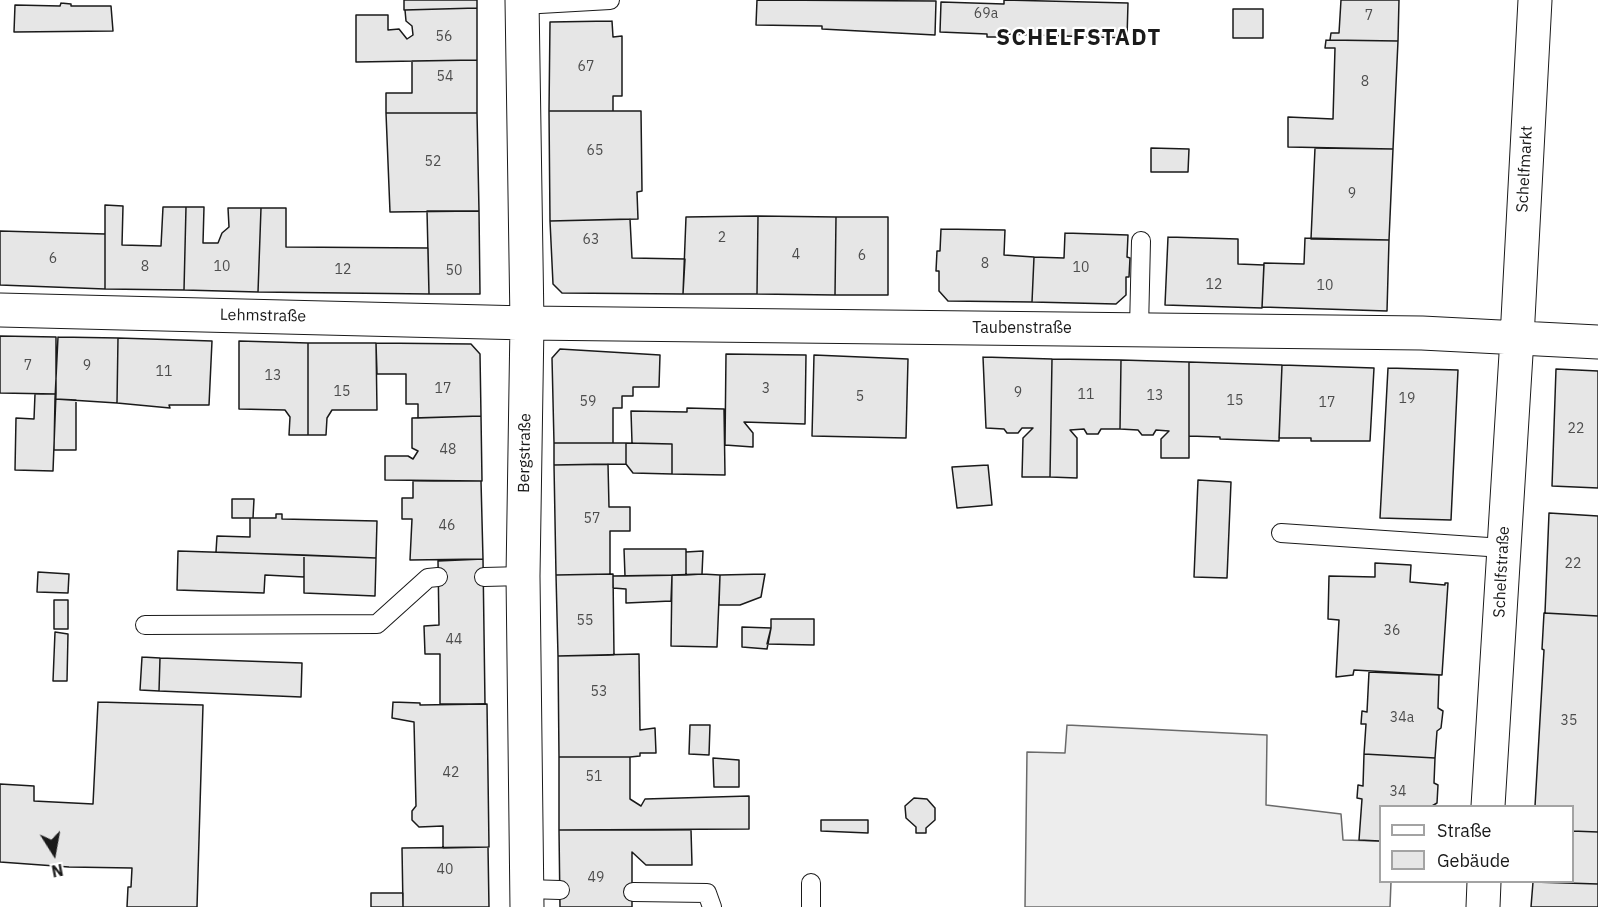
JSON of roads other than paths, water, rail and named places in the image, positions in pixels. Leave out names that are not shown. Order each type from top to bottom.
[{"type":"street","name":"Schelfmarkt","points":[[1517,338],[1535,0]]},
{"type":"street","name":"Bergstraße","points":[[522,2],[527,323],[523,576],[527,898]]},
{"type":"street","name":"Lehmstraße","points":[[0,310],[527,323]]},
{"type":"street","name":"Taubenstraße","points":[[527,323],[1422,333],[1598,342]]},
{"type":"street","name":"Schelfstraße","points":[[1488,805],[1517,338]]},
{"type":"street","points":[[1483,907],[1484,883]]},
{"type":"lane","points":[[522,2],[610,0]]},
{"type":"lane","points":[[1139,329],[1141,241]]},
{"type":"lane","points":[[1281,533],[1503,548]]},
{"type":"lane","points":[[484,577],[523,576]]},
{"type":"lane","points":[[145,625],[377,624],[428,578],[438,577]]},
{"type":"lane","points":[[811,883],[811,907]]},
{"type":"lane","points":[[527,898],[560,890]]},
{"type":"lane","points":[[633,892],[707,893],[712,907]]},
{"type":"district","name":"SCHELFSTADT","points":[[1079,39]]}]
